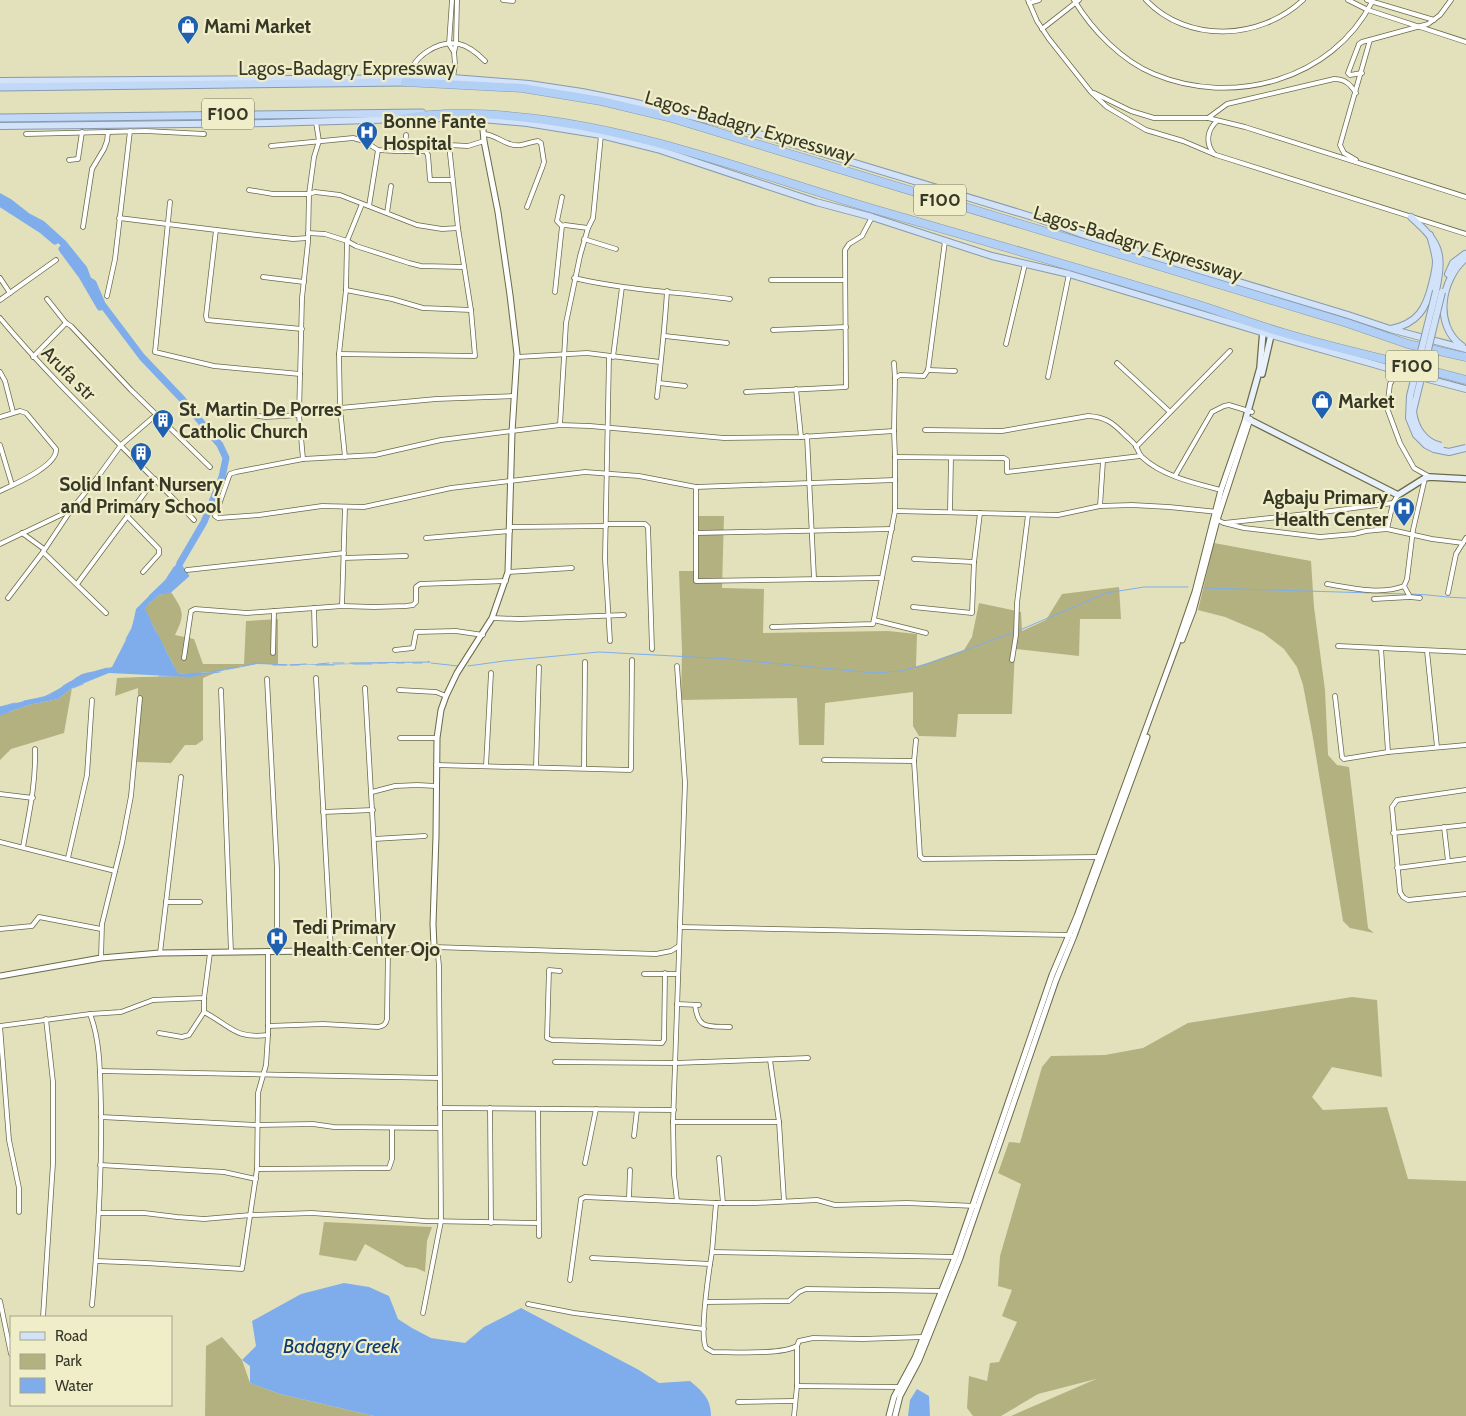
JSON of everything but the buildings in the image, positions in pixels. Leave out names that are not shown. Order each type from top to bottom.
[{"type":"highway","name":"Lagos-Badagry Expressway","points":[[0,87],[407,80],[522,88],[601,101],[668,117],[1346,323],[1408,344],[1466,357]]},
{"type":"highway","name":"F100","points":[[0,118],[262,114],[487,114],[595,128],[664,144],[1200,305],[1282,333],[1358,354],[1379,357],[1466,380]]},
{"type":"highway","points":[[401,119],[414,116],[455,114]]},
{"type":"main road","name":"Lagos-Badagry Expressway","points":[[0,81],[407,80],[453,78],[529,84],[582,92],[736,127],[1036,218],[1090,237],[1348,314],[1390,329],[1465,349]]},
{"type":"main road","points":[[0,126],[482,119],[601,135],[670,152],[816,202],[872,217],[945,241],[1024,264],[1069,274],[1398,372],[1465,389]]},
{"type":"main road","points":[[1411,217],[1430,235],[1437,247],[1440,259],[1439,291],[1416,397],[1414,418],[1417,428],[1424,438],[1436,445],[1450,448],[1466,443]]},
{"type":"main road","points":[[1390,329],[1410,322],[1420,314],[1427,303],[1436,265],[1430,235]]},
{"type":"main road","points":[[1466,254],[1458,258],[1449,270],[1439,291],[1410,396],[1409,418],[1416,435],[1426,445],[1441,451],[1454,451],[1466,448]]},
{"type":"main road","points":[[1465,349],[1447,330],[1444,310],[1450,279],[1453,272],[1466,258]]},
{"type":"main road","points":[[1263,331],[1260,368],[1248,419],[1398,495],[1428,477],[1466,479]]},
{"type":"main road","points":[[1250,411],[1261,381],[1271,335]]},
{"type":"street","points":[[452,0],[449,44],[454,52],[456,64],[453,78]]},
{"type":"street","points":[[454,52],[456,44],[457,0]]},
{"type":"street","points":[[503,0],[513,1]]},
{"type":"street","points":[[1039,0],[1028,1],[1042,29],[1092,92],[1118,115],[1146,130],[1183,141],[1216,155],[1466,234]]},
{"type":"street","points":[[1146,0],[1163,14],[1183,24],[1207,30],[1227,32],[1264,25],[1286,14],[1303,0]]},
{"type":"street","points":[[1348,0],[1368,10],[1466,42]]},
{"type":"street","points":[[1368,0],[1434,20]]},
{"type":"street","points":[[1362,73],[1350,75],[1348,73],[1359,44],[1418,27],[1434,20],[1451,0]]},
{"type":"street","points":[[1042,29],[1076,1],[1110,44],[1126,58],[1153,74],[1204,88],[1253,87],[1280,80],[1303,70],[1323,58],[1339,45],[1368,10],[1372,2]]},
{"type":"street","points":[[1362,164],[1344,154],[1340,145],[1370,40]]},
{"type":"street","points":[[407,80],[419,58],[433,48],[449,44],[461,44],[470,48],[485,61]]},
{"type":"street","points":[[1208,118],[1227,104],[1334,79],[1347,82],[1356,93]]},
{"type":"street","points":[[1092,92],[1131,111],[1147,116],[1166,119],[1208,118],[1217,120],[1465,196]]},
{"type":"street","points":[[423,1312],[441,1221],[439,966],[438,955],[434,947],[433,924],[437,738],[441,710],[446,696],[457,673],[483,635],[492,618],[508,572],[512,432],[517,357],[506,266],[484,141],[482,119]]},
{"type":"street","points":[[1216,155],[1210,148],[1208,136],[1217,120]]},
{"type":"street","points":[[302,459],[299,415],[300,374],[309,194],[314,157],[319,141],[316,122]]},
{"type":"street","points":[[26,134],[146,130],[204,134]]},
{"type":"street","points":[[107,296],[115,260],[130,131]]},
{"type":"street","points":[[69,160],[78,159],[82,132]]},
{"type":"street","points":[[83,227],[92,169],[108,142],[108,132]]},
{"type":"street","points":[[484,134],[492,135],[510,144],[520,146],[534,142],[541,143],[544,162],[527,207]]},
{"type":"street","points":[[405,151],[406,135]]},
{"type":"street","points":[[560,425],[566,324],[574,278],[584,239],[593,218],[601,135]]},
{"type":"street","points":[[271,146],[358,139],[378,150],[405,151],[426,150],[431,144],[474,146],[484,141]]},
{"type":"street","points":[[338,354],[474,356],[476,354],[458,228],[449,145]]},
{"type":"street","points":[[368,206],[378,150]]},
{"type":"street","points":[[426,150],[430,180],[452,180]]},
{"type":"street","points":[[387,213],[391,186]]},
{"type":"street","points":[[250,190],[273,194],[309,194],[315,192],[340,195],[408,222],[442,229],[458,228]]},
{"type":"street","points":[[562,197],[557,221],[562,226]]},
{"type":"street","points":[[170,202],[155,352],[214,366],[300,374]]},
{"type":"street","points":[[345,457],[340,408],[338,354],[346,290],[347,241],[362,204]]},
{"type":"street","points":[[746,392],[846,387],[845,250],[862,236],[872,217]]},
{"type":"street","points":[[120,218],[293,239],[325,234],[409,264],[464,267]]},
{"type":"street","points":[[562,226],[565,224],[588,228]]},
{"type":"street","points":[[554,292],[562,226]]},
{"type":"street","points":[[216,230],[207,320],[302,329]]},
{"type":"street","points":[[584,239],[616,249]]},
{"type":"street","points":[[895,378],[900,375],[924,376],[928,370],[945,241]]},
{"type":"street","points":[[0,300],[56,260]]},
{"type":"street","points":[[1006,344],[1024,264]]},
{"type":"street","points":[[1048,377],[1069,274]]},
{"type":"street","points":[[263,277],[304,282]]},
{"type":"street","points":[[0,278],[10,293]]},
{"type":"street","points":[[574,278],[622,287],[730,299]]},
{"type":"street","points":[[772,280],[845,280]]},
{"type":"street","points":[[610,641],[605,559],[608,427],[611,357],[622,287]]},
{"type":"street","points":[[346,290],[392,299],[423,308],[471,310]]},
{"type":"street","points":[[658,396],[660,362],[665,336],[667,291]]},
{"type":"street","points":[[47,299],[66,323],[131,390],[210,467]]},
{"type":"street","name":"Arufa str","points":[[0,318],[33,357],[194,520]]},
{"type":"street","points":[[33,357],[66,323]]},
{"type":"street","points":[[773,330],[846,327]]},
{"type":"street","points":[[665,336],[727,343]]},
{"type":"street","points":[[1136,447],[1230,351]]},
{"type":"street","points":[[517,357],[587,353],[660,362]]},
{"type":"street","points":[[772,627],[871,625],[874,620],[895,511],[894,363]]},
{"type":"street","points":[[1117,363],[1170,412]]},
{"type":"street","points":[[928,370],[955,372]]},
{"type":"street","points":[[0,372],[5,381],[13,412]]},
{"type":"street","points":[[1398,372],[1390,384],[1387,408],[1400,444],[1414,468],[1428,477],[1413,527],[1406,588],[1409,596]]},
{"type":"street","points":[[659,384],[684,386]]},
{"type":"street","points":[[796,389],[801,437]]},
{"type":"street","points":[[340,408],[436,399],[514,396]]},
{"type":"street","points":[[1175,476],[1212,412],[1229,405],[1250,411]]},
{"type":"street","points":[[0,417],[20,410],[26,413],[56,448],[53,458],[39,471],[0,491]]},
{"type":"street","points":[[211,410],[266,417],[299,415]]},
{"type":"street","points":[[8,598],[71,510],[121,445],[157,414]]},
{"type":"street","points":[[925,430],[1002,431],[1088,416],[1098,417],[1113,423],[1136,447],[1140,456],[1175,476],[1224,488]]},
{"type":"street","points":[[1072,935],[1098,857],[1186,619],[1224,488],[1248,419]]},
{"type":"street","points":[[894,431],[801,437],[724,438],[608,427],[560,425],[441,440],[375,455],[302,459],[230,474],[215,516],[218,518],[259,515],[322,506],[364,507],[451,488],[585,472],[639,476],[696,487],[896,480]]},
{"type":"street","points":[[807,436],[814,578]]},
{"type":"street","points":[[0,445],[12,486]]},
{"type":"street","points":[[895,457],[1004,458],[1007,460],[1007,472],[1140,456]]},
{"type":"street","points":[[950,512],[952,458]]},
{"type":"street","points":[[1100,506],[1104,461]]},
{"type":"street","points":[[77,584],[155,479]]},
{"type":"street","points":[[696,487],[696,581],[882,578]]},
{"type":"street","points":[[1387,529],[1393,503],[1398,495]]},
{"type":"street","points":[[1224,522],[1315,514],[1393,503]]},
{"type":"street","points":[[895,511],[1058,515],[1100,506],[1169,506],[1218,512]]},
{"type":"street","points":[[342,606],[345,507]]},
{"type":"street","points":[[0,544],[71,510]]},
{"type":"street","points":[[895,1416],[900,1396],[920,1359],[1044,1006],[1193,611],[1218,520],[1218,512]]},
{"type":"street","points":[[913,607],[972,613],[974,562],[980,513]]},
{"type":"street","points":[[1012,660],[1028,515]]},
{"type":"street","points":[[127,516],[159,549],[159,554],[143,572]]},
{"type":"street","points":[[1218,520],[1244,528],[1320,536],[1354,534],[1366,530],[1387,529],[1449,543],[1463,543]]},
{"type":"street","points":[[426,538],[510,529],[645,524],[648,527],[652,649]]},
{"type":"street","points":[[696,533],[892,528]]},
{"type":"street","points":[[22,533],[106,613]]},
{"type":"street","points":[[1448,593],[1456,554],[1466,538]]},
{"type":"street","points":[[187,570],[344,556],[406,556]]},
{"type":"street","points":[[914,559],[974,562]]},
{"type":"street","points":[[508,572],[572,568]]},
{"type":"street","points":[[184,658],[191,611],[195,609],[247,613],[342,606],[412,605],[416,602],[416,587],[420,584],[506,581]]},
{"type":"street","points":[[1326,584],[1370,590],[1406,588]]},
{"type":"street","points":[[1374,599],[1409,596],[1420,598]]},
{"type":"street","points":[[314,608],[315,645]]},
{"type":"street","points":[[273,653],[274,611]]},
{"type":"street","points":[[492,618],[519,619],[624,615]]},
{"type":"street","points":[[874,620],[926,634]]},
{"type":"street","points":[[395,650],[413,648],[416,632],[456,632],[483,635]]},
{"type":"street","points":[[1338,646],[1466,652]]},
{"type":"street","points":[[1381,648],[1388,752]]},
{"type":"street","points":[[1427,651],[1437,747]]},
{"type":"street","points":[[436,765],[584,768],[628,771],[631,769],[632,660]]},
{"type":"street","points":[[584,768],[585,662]]},
{"type":"street","points":[[677,666],[685,777],[673,1122],[674,1174],[677,1201]]},
{"type":"street","points":[[536,767],[539,667]]},
{"type":"street","points":[[486,766],[491,673]]},
{"type":"street","points":[[316,678],[331,950]]},
{"type":"street","points":[[268,679],[277,868],[277,951]]},
{"type":"street","points":[[365,688],[380,950]]},
{"type":"street","points":[[221,690],[231,952]]},
{"type":"street","points":[[400,690],[436,692],[446,696]]},
{"type":"street","points":[[1335,696],[1342,757],[1347,760],[1388,752],[1466,745]]},
{"type":"street","points":[[101,958],[101,929],[131,796],[140,698]]},
{"type":"street","points":[[68,858],[86,774],[92,700]]},
{"type":"street","points":[[400,738],[437,738]]},
{"type":"street","points":[[916,740],[914,761],[921,858],[1098,857]]},
{"type":"street","points":[[23,847],[33,798],[35,749]]},
{"type":"street","points":[[824,760],[914,761]]},
{"type":"street","points":[[160,953],[181,777]]},
{"type":"street","points":[[372,792],[395,786],[436,786]]},
{"type":"street","points":[[1466,790],[1397,800],[1392,807],[1397,868],[1400,892],[1403,897],[1408,900],[1466,894]]},
{"type":"street","points":[[0,794],[33,798]]},
{"type":"street","points":[[323,812],[373,810]]},
{"type":"street","points":[[1393,833],[1466,825]]},
{"type":"street","points":[[1444,827],[1448,861]]},
{"type":"street","points":[[374,840],[425,836]]},
{"type":"street","points":[[0,842],[115,871]]},
{"type":"street","points":[[1397,868],[1466,859]]},
{"type":"street","points":[[166,902],[200,902]]},
{"type":"street","points":[[0,928],[32,926],[39,917],[101,929]]},
{"type":"street","points":[[680,927],[1072,935]]},
{"type":"street","points":[[0,976],[101,958],[160,953],[388,950],[434,947],[656,954],[671,951],[679,946]]},
{"type":"street","points":[[268,1026],[323,1024],[383,1026],[387,1019],[388,950]]},
{"type":"street","points":[[96,1262],[242,1269],[257,1169],[258,1093],[266,1065],[268,952]]},
{"type":"street","points":[[159,1033],[189,1035],[204,1012],[210,953]]},
{"type":"street","points":[[560,971],[550,970],[546,1035],[549,1040],[596,1043],[675,1042]]},
{"type":"street","points":[[663,1042],[665,973]]},
{"type":"street","points":[[644,974],[678,974]]},
{"type":"street","points":[[20,1212],[18,1181],[9,1140],[0,1026],[46,1019],[121,1012],[153,1000],[204,998]]},
{"type":"street","points":[[677,1004],[698,1004],[697,1017],[708,1026],[730,1026]]},
{"type":"street","points":[[204,1012],[240,1034],[250,1036],[268,1035]]},
{"type":"street","points":[[90,1014],[94,1027],[100,1071],[101,1118],[99,1213],[92,1305]]},
{"type":"street","points":[[43,1316],[53,1164],[53,1082],[46,1019]]},
{"type":"street","points":[[554,1062],[675,1063],[808,1058]]},
{"type":"street","points":[[770,1060],[779,1122],[784,1201]]},
{"type":"street","points":[[100,1071],[439,1078]]},
{"type":"street","points":[[440,1108],[674,1110]]},
{"type":"street","points":[[490,1108],[491,1222]]},
{"type":"street","points":[[538,1109],[539,1236]]},
{"type":"street","points":[[585,1163],[596,1109]]},
{"type":"street","points":[[634,1136],[637,1110]]},
{"type":"street","points":[[101,1118],[257,1125],[313,1124],[334,1127],[440,1128]]},
{"type":"street","points":[[673,1122],[779,1122]]},
{"type":"street","points":[[257,1169],[389,1168],[392,1159],[392,1128]]},
{"type":"street","points":[[719,1158],[723,1203]]},
{"type":"street","points":[[100,1165],[224,1172],[256,1179]]},
{"type":"street","points":[[629,1198],[630,1170]]},
{"type":"street","points":[[570,1280],[581,1199],[585,1196],[716,1203],[817,1200],[839,1205],[907,1203],[975,1205]]},
{"type":"street","points":[[716,1203],[704,1329],[704,1344],[708,1350],[713,1352],[792,1349],[800,1341],[813,1338],[923,1337]]},
{"type":"street","points":[[889,1416],[899,1387],[915,1358],[944,1291],[975,1205]]},
{"type":"street","points":[[99,1213],[144,1213],[204,1218],[312,1213],[381,1219],[538,1223]]},
{"type":"street","points":[[712,1252],[955,1257]]},
{"type":"street","points":[[592,1258],[710,1264]]},
{"type":"street","points":[[706,1302],[789,1301],[799,1292],[806,1290],[944,1291]]},
{"type":"street","points":[[0,1302],[10,1349]]},
{"type":"street","points":[[528,1304],[574,1313],[704,1329]]},
{"type":"street","points":[[794,1416],[797,1386],[797,1346]]},
{"type":"street","points":[[797,1386],[899,1387]]},
{"type":"street","points":[[738,1402],[794,1401]]},
{"type":"green space","points":[[698,516],[724,516],[722,588],[764,589],[763,633],[888,631],[917,634],[916,667],[964,650],[972,637],[979,603],[1021,612],[1022,631],[1046,620],[1062,594],[1119,587],[1121,619],[1080,619],[1079,656],[1015,649],[1012,714],[958,714],[956,737],[919,736],[913,726],[913,692],[825,703],[824,745],[799,745],[797,698],[681,700],[682,651],[679,571],[698,571]]},
{"type":"green space","points":[[1214,543],[1311,561],[1314,607],[1325,690],[1328,755],[1337,765],[1349,767],[1368,928],[1374,933],[1350,928],[1343,921],[1313,738],[1303,685],[1297,667],[1284,649],[1263,633],[1225,617],[1198,610]]},
{"type":"green space","points":[[171,592],[179,604],[182,613],[175,635],[194,639],[203,664],[244,664],[246,621],[278,619],[278,665],[257,663],[214,672],[178,674],[144,608],[159,595]]},
{"type":"green space","points":[[217,672],[203,678],[203,740],[196,745],[185,745],[171,763],[137,762],[138,688],[115,696],[117,678],[180,676]]},
{"type":"green space","points":[[72,688],[64,733],[11,749],[0,760],[0,715],[29,705],[58,699]]},
{"type":"green space","points":[[1352,997],[1377,1000],[1382,1077],[1332,1067],[1312,1097],[1323,1110],[1387,1107],[1408,1179],[1466,1181],[1466,1416],[1011,1416],[1096,1379],[1038,1394],[1001,1416],[973,1416],[967,1408],[969,1376],[987,1381],[990,1363],[999,1362],[1017,1322],[1002,1316],[1012,1290],[998,1286],[1000,1256],[1021,1184],[998,1173],[1009,1142],[1020,1143],[1042,1067],[1051,1056],[1105,1055],[1143,1048],[1188,1023]]},
{"type":"green space","points":[[324,1222],[432,1227],[427,1241],[425,1272],[416,1268],[406,1267],[365,1244],[356,1261],[319,1255]]},
{"type":"green space","points":[[222,1337],[242,1360],[250,1383],[280,1394],[374,1416],[205,1416],[206,1346]]},
{"type":"water","points":[[179,560],[189,576],[171,592],[159,595],[144,608],[178,674],[214,672],[257,663],[270,664],[257,664],[190,677],[109,673],[72,688],[58,699],[29,705],[0,715],[0,707],[49,695],[82,674],[112,667],[132,628],[136,609],[166,579]]},
{"type":"water","points":[[430,662],[315,665],[295,665]]},
{"type":"water","name":"Badagry Creek","points":[[344,1283],[369,1287],[389,1296],[398,1319],[431,1338],[465,1343],[484,1327],[521,1308],[639,1370],[659,1383],[690,1381],[708,1400],[711,1416],[374,1416],[280,1394],[250,1383],[250,1366],[242,1360],[256,1346],[252,1321],[301,1294]]},
{"type":"water","points":[[917,1389],[929,1396],[930,1416],[908,1416],[910,1400]]},
{"type":"waterway","points":[[0,197],[42,224],[63,243],[84,269],[88,280],[93,283],[102,304],[142,357],[182,399],[220,445],[226,458],[222,477],[204,522],[180,563]]},
{"type":"waterway","points":[[0,203],[42,230],[55,241]]},
{"type":"waterway","points":[[62,249],[82,276],[100,307]]},
{"type":"waterway","points":[[167,578],[174,567]]},
{"type":"waterway","points":[[163,594],[171,592],[189,576],[186,571]]},
{"type":"waterway","points":[[149,596],[161,585]]},
{"type":"waterway","points":[[468,666],[599,652],[730,659],[874,673],[901,671],[930,663],[1020,630],[1106,593],[1144,587],[1188,587]]},
{"type":"waterway","points":[[1205,588],[1406,594]]},
{"type":"waterway","points":[[1410,594],[1466,598]]},
{"type":"waterway","points":[[148,605],[144,608],[151,621]]},
{"type":"waterway","points":[[126,639],[132,628],[138,608]]},
{"type":"waterway","points":[[157,633],[165,650]]},
{"type":"waterway","points":[[350,663],[430,662],[428,662]]},
{"type":"waterway","points":[[243,666],[257,663],[286,665]]},
{"type":"waterway","points":[[318,664],[329,663]]},
{"type":"waterway","points":[[333,663],[344,663]]},
{"type":"waterway","points":[[378,663],[387,663]]},
{"type":"waterway","points":[[396,663],[404,663]]},
{"type":"waterway","points":[[413,663],[422,663]]},
{"type":"waterway","points":[[431,663],[458,666]]},
{"type":"waterway","points":[[290,665],[306,664]]},
{"type":"waterway","points":[[353,664],[372,664]]},
{"type":"waterway","points":[[273,665],[287,665]]},
{"type":"waterway","points":[[291,665],[299,665]]},
{"type":"waterway","points":[[316,665],[334,665]]},
{"type":"waterway","points":[[174,667],[178,674]]},
{"type":"waterway","points":[[226,669],[239,667]]},
{"type":"waterway","points":[[97,671],[107,668]]},
{"type":"waterway","points":[[211,672],[222,670]]},
{"type":"waterway","points":[[204,674],[220,672]]},
{"type":"waterway","points":[[76,678],[88,673]]},
{"type":"waterway","points":[[184,674],[200,673]]},
{"type":"waterway","points":[[187,677],[200,675]]},
{"type":"waterway","points":[[159,676],[175,676]]},
{"type":"waterway","points":[[63,686],[70,682]]},
{"type":"waterway","points":[[73,688],[83,684]]},
{"type":"waterway","points":[[46,696],[58,690]]},
{"type":"waterway","points":[[24,701],[35,699]]},
{"type":"waterway","points":[[0,707],[15,703]]},
{"type":"waterway","points":[[0,715],[9,712]]},
{"type":"place","name":"Mami Market","points":[[188,45]]},
{"type":"place","name":"Bonne Fante Hospital","points":[[367,151]]},
{"type":"place","name":"Market","points":[[1322,420]]},
{"type":"place","name":"St. Martin De Porres Catholic Church","points":[[163,439]]},
{"type":"place","name":"Solid Infant Nursery and Primary School","points":[[141,472]]},
{"type":"place","name":"Agbaju Primary Health Center","points":[[1404,527]]},
{"type":"place","name":"Tedi Primary Health Center Ojo","points":[[277,957]]}]
